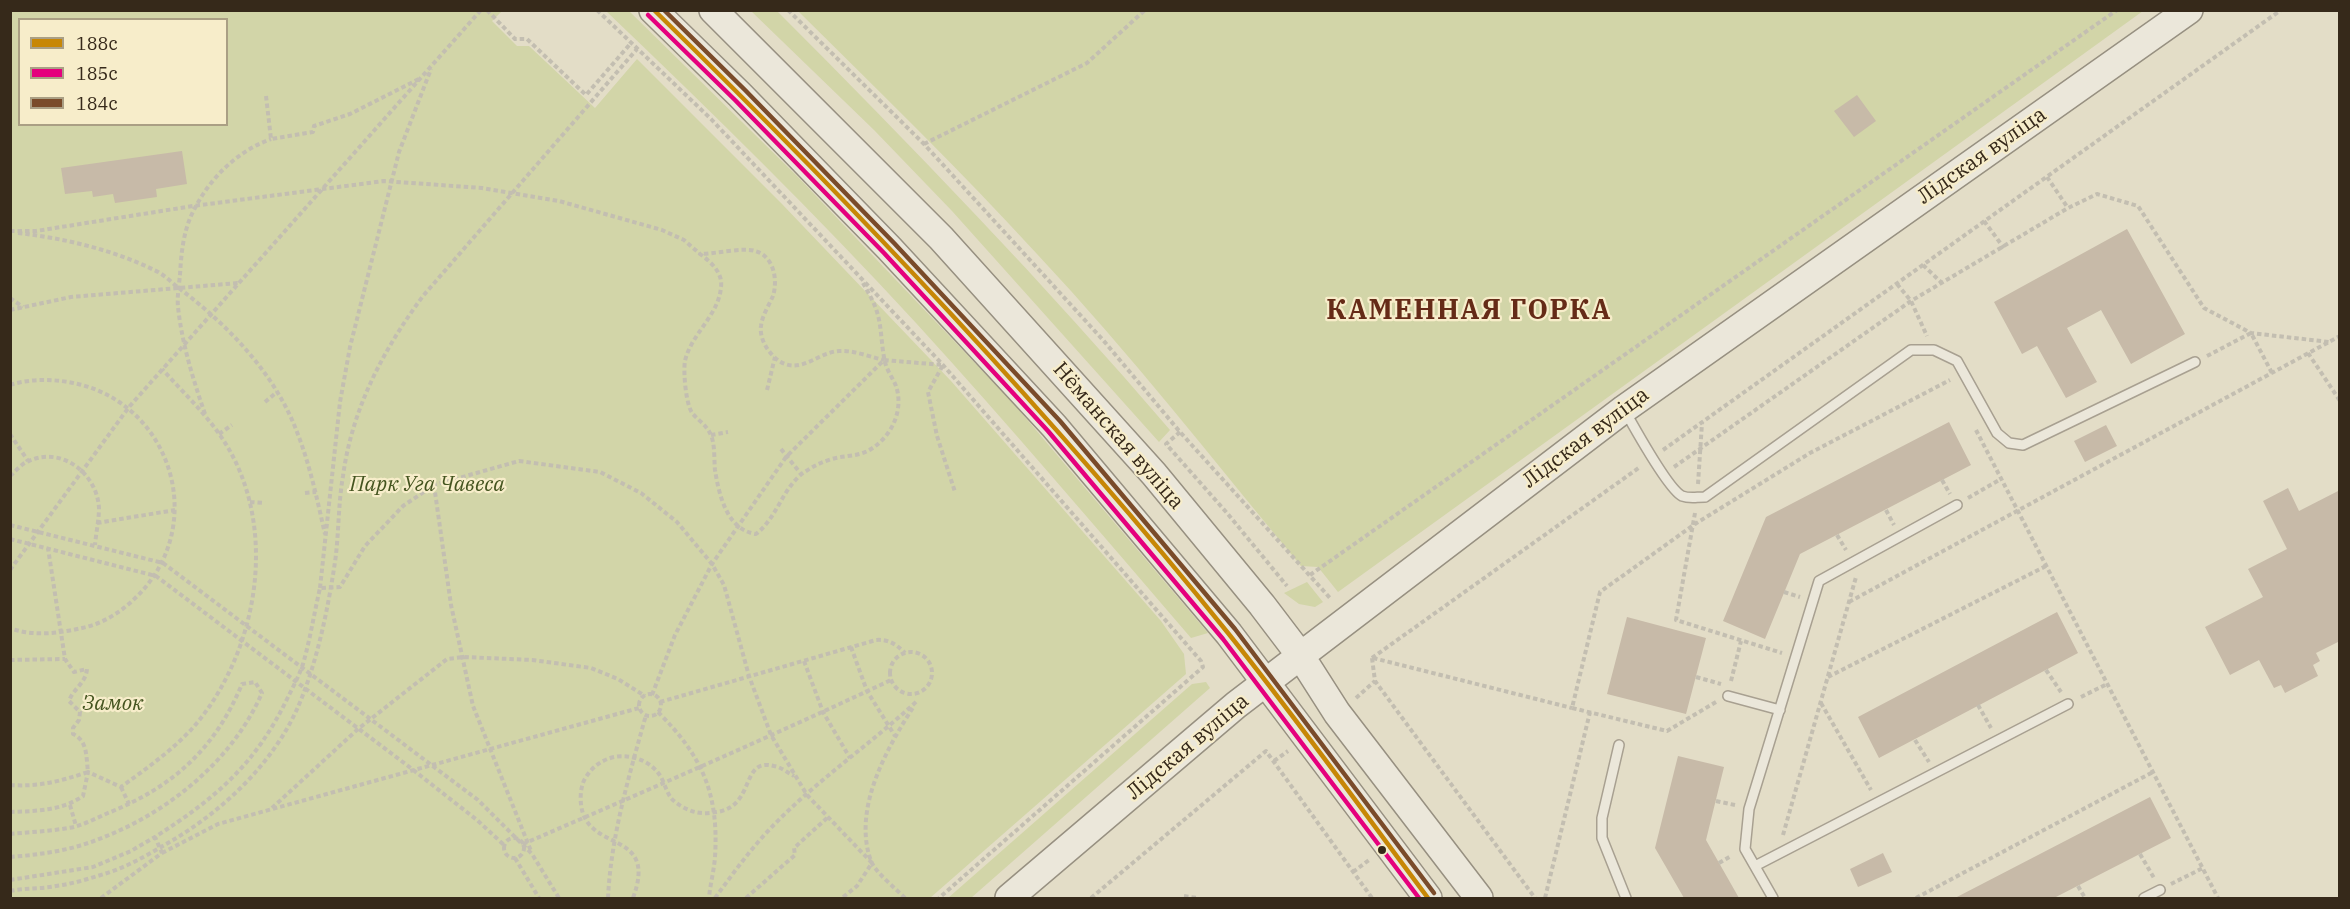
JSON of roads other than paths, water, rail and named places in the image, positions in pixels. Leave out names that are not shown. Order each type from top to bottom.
[{"type":"main road","name":"Нёманская вуліца","points":[[653,10],[740,95],[889,248],[1054,426],[1229,634],[1428,898]]},
{"type":"main road","name":"Нёманская вуліца","points":[[713,10],[949,247],[1154,474],[1300,656],[1337,713],[1479,898]]},
{"type":"main road","name":"Лідская вуліца","points":[[1009,898],[1236,705],[1624,409],[2189,10]]},
{"type":"lane","points":[[1624,409],[1652,458],[1680,495],[1693,499],[1705,497],[1911,350],[1934,350],[1957,361],[1996,433],[2008,443],[2023,445],[2195,362]]},
{"type":"lane","points":[[1773,898],[1745,849],[1749,809],[1819,581],[1957,505]]},
{"type":"lane","points":[[1728,696],[1780,710]]},
{"type":"lane","points":[[1755,866],[2068,704]]},
{"type":"lane","points":[[1619,745],[1602,818],[1602,838],[1626,898]]},
{"type":"lane","points":[[2144,898],[2160,890]]},
{"type":"district","name":"КАМЕННАЯ ГОРКА","points":[[1469,311]]},
{"type":"park label","name":"Парк Уга Чавеса","points":[[427,485]]},
{"type":"park label","name":"Замок","points":[[113,704]]}]
